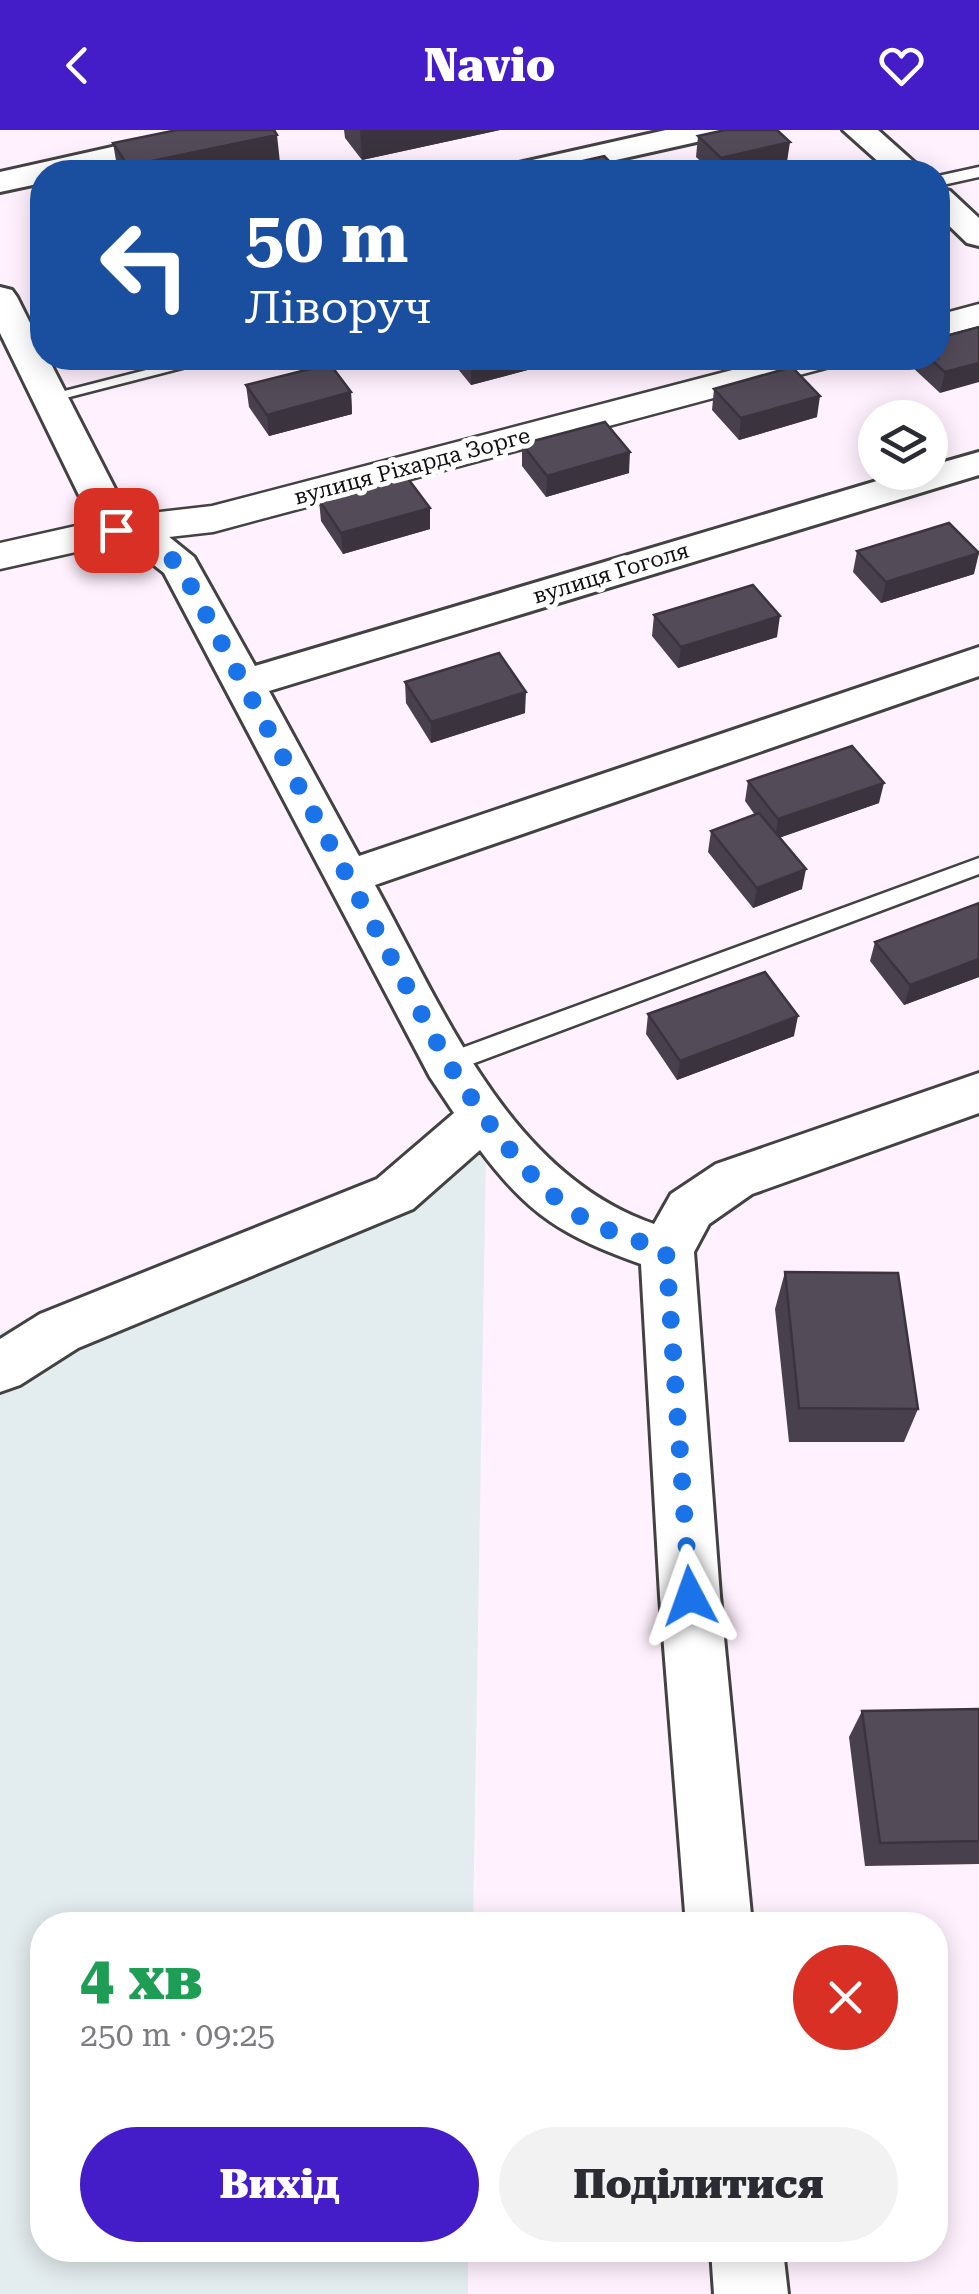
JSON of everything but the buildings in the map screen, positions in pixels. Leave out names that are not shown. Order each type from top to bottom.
[{"type":"street","points":[[100,160],[230,130]]},
{"type":"street","points":[[574,160],[708,130]]},
{"type":"street","points":[[859,130],[895,160]]},
{"type":"street","points":[[0,182],[30,176]]},
{"type":"street","points":[[950,209],[979,236]]},
{"type":"street","points":[[9,291],[30,345]]},
{"type":"street","points":[[950,323],[979,315]]},
{"type":"street","points":[[40,370],[116,530],[154,545],[180,566],[448,1063],[483,1117],[550,1192],[582,1217],[666,1251]]},
{"type":"street","name":"вулиця Ріхарда Зорге","points":[[0,556],[116,530],[212,519],[775,370]]},
{"type":"street","name":"вулиця Гоголя","points":[[244,684],[979,463]]},
{"type":"street","points":[[180,566],[190,539],[212,519]]},
{"type":"street","points":[[348,876],[979,660]]},
{"type":"street","points":[[718,1912],[666,1251],[690,1209],[734,1179],[979,1093]]},
{"type":"street","points":[[0,1368],[59,1332],[395,1194],[483,1117]]},
{"type":"street","points":[[748,2262],[751,2294]]},
{"type":"lane","points":[[950,178],[979,172]]},
{"type":"lane","points":[[50,397],[162,370]]},
{"type":"lane","points":[[448,1063],[979,866]]},
{"type":"shaded area","points":[[486,1151],[473,1912],[30,1912],[30,2262],[468,2262],[468,2294],[0,2294],[0,1332]]},
{"type":"route","points":[[116,530],[154,545],[180,566],[448,1063],[483,1117],[550,1192],[582,1217],[666,1251],[690,1596]]}]
